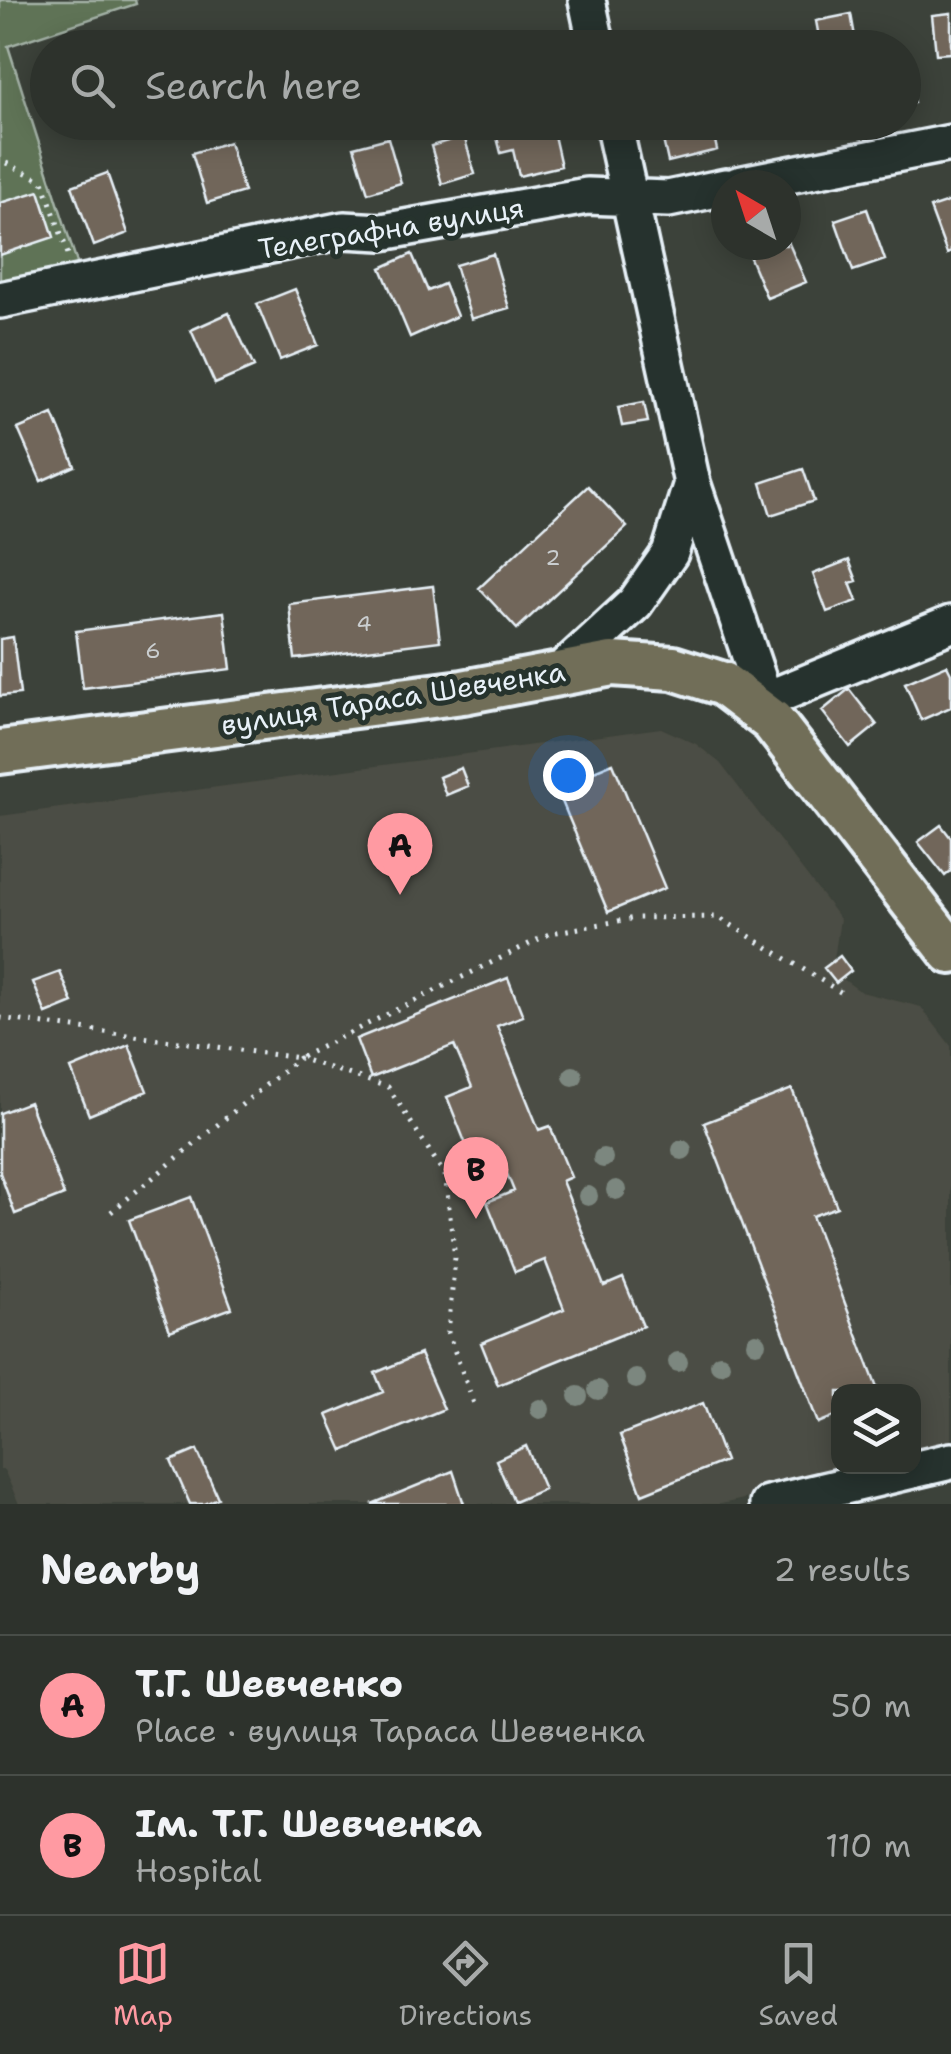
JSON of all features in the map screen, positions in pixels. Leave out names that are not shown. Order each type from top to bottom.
[{"type":"main road","name":"вулиця Тараса Шевченка","points":[[0,752],[463,692],[612,664],[672,668],[723,684],[767,711],[951,952]]},
{"type":"street","points":[[587,0],[593,30]]},
{"type":"street","points":[[617,140],[692,483],[767,711],[951,624]]},
{"type":"street","points":[[801,173],[951,143]]},
{"type":"street","name":"Телеграфна вулиця","points":[[0,300],[344,230],[382,232],[587,196],[668,199],[711,191]]},
{"type":"street","points":[[559,673],[634,604],[670,554],[692,483]]},
{"type":"street","points":[[768,1504],[951,1462]]},
{"type":"path","points":[[6,162],[43,182],[79,286]]},
{"type":"path","points":[[111,1212],[299,1058],[551,934],[635,918],[718,917],[847,996]]},
{"type":"path","points":[[0,1018],[299,1058],[388,1087],[446,1175],[455,1258],[448,1333],[476,1408]]},
{"type":"shaded area","points":[[661,728],[696,744],[720,763],[840,919],[834,959],[840,956],[851,971],[843,979],[861,992],[921,1007],[951,1046],[951,1452],[921,1458],[921,1384],[831,1384],[831,1474],[855,1474],[721,1504],[19,1504],[4,1470],[0,1470],[0,816]]},
{"type":"green space","points":[[0,0],[135,0],[136,4],[57,30],[30,30],[30,39],[8,46],[30,115],[30,140],[38,140],[84,285],[0,300]]},
{"type":"building","points":[[951,13],[951,53],[936,54],[932,15]]},
{"type":"building","points":[[851,14],[854,30],[818,30],[816,21]]},
{"type":"building","points":[[389,140],[401,183],[368,193],[354,147]]},
{"type":"building","points":[[465,140],[475,174],[442,184],[431,146]]},
{"type":"building","points":[[498,140],[555,140],[561,166],[519,176],[513,150],[501,153]]},
{"type":"building","points":[[663,140],[715,140],[717,150],[668,162]]},
{"type":"building","points":[[229,142],[244,192],[207,203],[192,153]]},
{"type":"building","points":[[107,173],[128,233],[94,246],[72,186]]},
{"type":"building","points":[[39,191],[54,237],[0,255],[0,203]]},
{"type":"building","points":[[951,201],[951,252],[947,254],[930,208]]},
{"type":"building","points":[[867,209],[885,260],[853,271],[835,220]]},
{"type":"building","points":[[412,254],[428,291],[444,284],[457,316],[410,337],[381,268]]},
{"type":"building","points":[[493,254],[509,308],[471,319],[455,265]]},
{"type":"building","points":[[751,260],[796,260],[806,282],[767,298]]},
{"type":"building","points":[[295,289],[318,345],[280,360],[257,304]]},
{"type":"building","points":[[229,313],[254,367],[215,384],[191,330]]},
{"type":"building","points":[[644,402],[648,422],[622,426],[618,407]]},
{"type":"building","points":[[53,414],[75,466],[41,481],[18,429]]},
{"type":"building","points":[[803,469],[814,501],[771,515],[761,483]]},
{"type":"building","points":[[588,486],[627,527],[517,629],[479,588]]},
{"type":"building","points":[[849,560],[857,581],[850,583],[857,601],[827,612],[813,574]]},
{"type":"building","points":[[433,586],[440,641],[295,659],[289,604]]},
{"type":"building","points":[[224,612],[231,669],[83,688],[76,631]]},
{"type":"building","points":[[13,637],[20,694],[0,696],[0,639]]},
{"type":"building","points":[[947,665],[951,673],[951,707],[921,720],[905,683]]},
{"type":"building","points":[[849,689],[877,725],[850,747],[822,711]]},
{"type":"building","points":[[613,763],[665,888],[608,912],[556,787]]},
{"type":"building","points":[[461,768],[468,786],[446,795],[439,777]]},
{"type":"building","points":[[941,825],[951,838],[951,871],[945,876],[918,842]]},
{"type":"building","points":[[840,956],[851,971],[836,983],[824,968]]},
{"type":"building","points":[[60,972],[73,1003],[46,1014],[33,982]]},
{"type":"building","points":[[508,978],[523,1016],[497,1026],[539,1130],[550,1126],[571,1177],[562,1181],[604,1286],[623,1278],[643,1326],[498,1385],[481,1343],[564,1309],[545,1260],[515,1272],[487,1202],[514,1191],[496,1147],[471,1157],[447,1097],[472,1087],[454,1045],[371,1078],[356,1039]]},
{"type":"building","points":[[129,1045],[147,1091],[89,1115],[71,1069]]},
{"type":"building","points":[[792,1089],[837,1207],[812,1216],[875,1384],[831,1384],[831,1418],[818,1423],[704,1123]]},
{"type":"building","points":[[29,1102],[64,1195],[15,1214],[0,1173],[0,1113]]},
{"type":"building","points":[[191,1197],[232,1308],[170,1331],[129,1220]]},
{"type":"building","points":[[420,1354],[444,1409],[343,1451],[327,1415],[383,1392],[375,1373]]},
{"type":"building","points":[[703,1403],[725,1461],[642,1494],[620,1435]]},
{"type":"building","points":[[526,1446],[544,1489],[514,1502],[496,1460]]},
{"type":"building","points":[[197,1450],[218,1498],[205,1504],[190,1504],[171,1461]]},
{"type":"building","points":[[453,1471],[464,1504],[372,1504]]},
{"type":"place","name":"Т.Г. Шевченко","points":[[400,895]]},
{"type":"place","name":"Ім. Т.Г. Шевченка","points":[[476,1219]]}]
